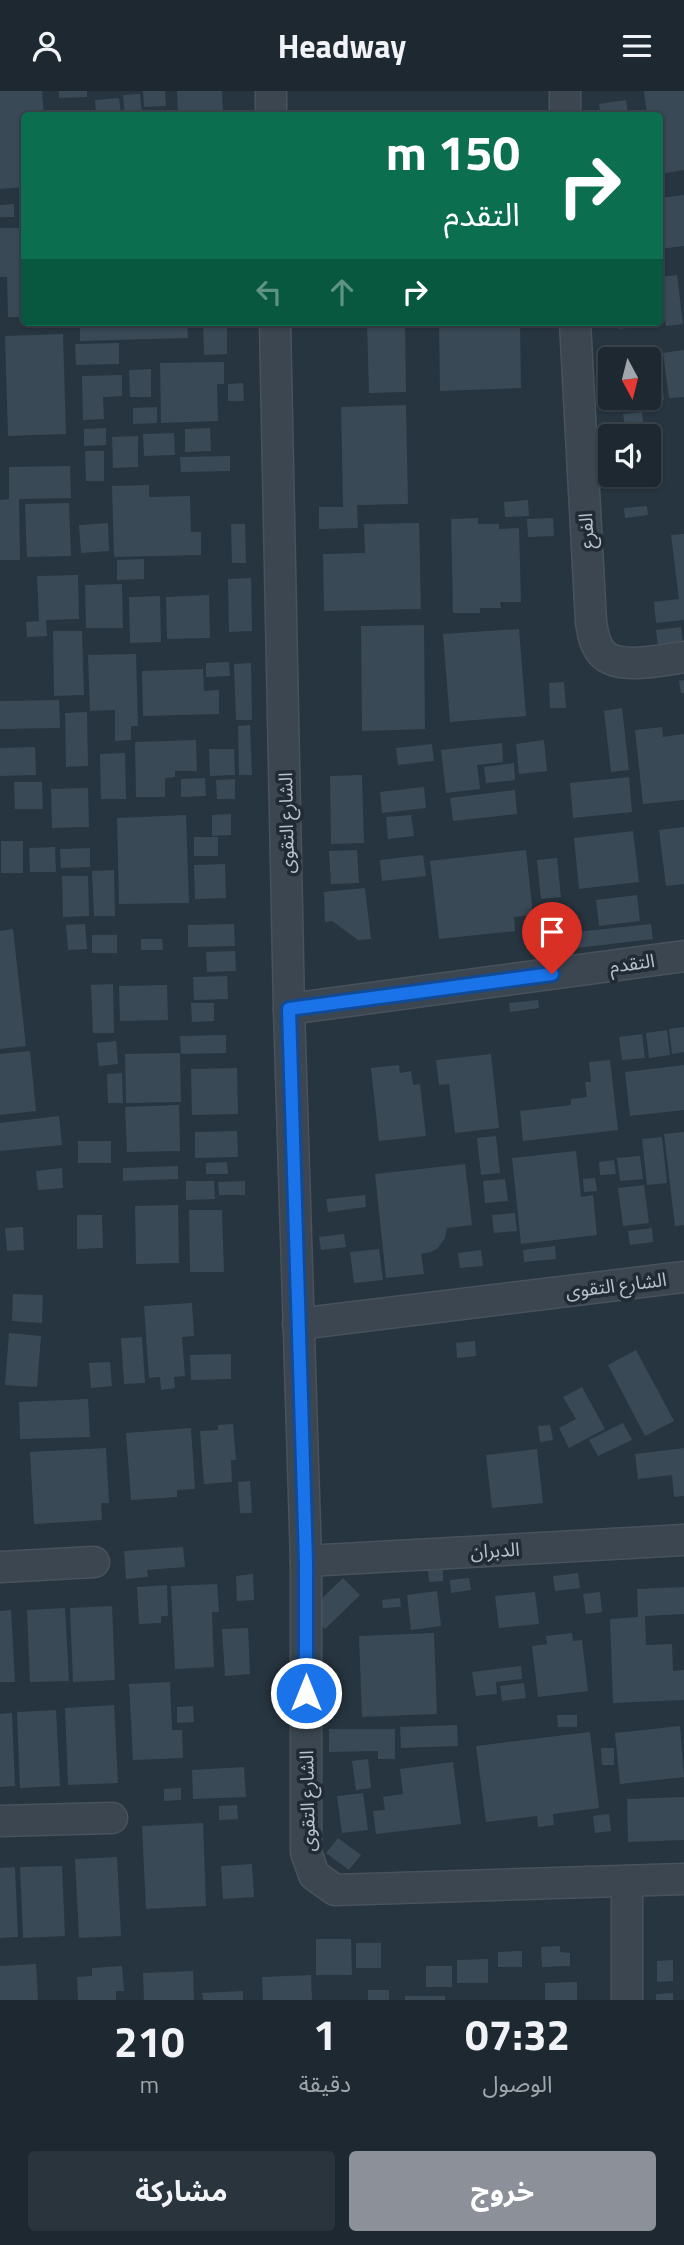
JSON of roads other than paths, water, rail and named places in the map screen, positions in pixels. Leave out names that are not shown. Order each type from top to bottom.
[{"type":"street","points":[[271,91],[271,112]]},
{"type":"street","points":[[565,91],[565,112]]},
{"type":"street","name":"الشارع التقوى","points":[[275,326],[289,1009],[306,1561],[306,1852],[314,1875],[335,1890],[684,1879]]},
{"type":"street","name":"الفرع","points":[[575,326],[594,640],[603,655],[619,662],[638,664],[684,657]]},
{"type":"street","name":"التقدم","points":[[289,1009],[684,956]]},
{"type":"street","name":"الشارع التقوى","points":[[298,1324],[684,1277]]},
{"type":"street","name":"الدبران","points":[[306,1561],[684,1540]]},
{"type":"street","points":[[0,1567],[94,1562]]},
{"type":"street","points":[[0,1821],[112,1818]]},
{"type":"street","points":[[627,1881],[627,2000]]}]
